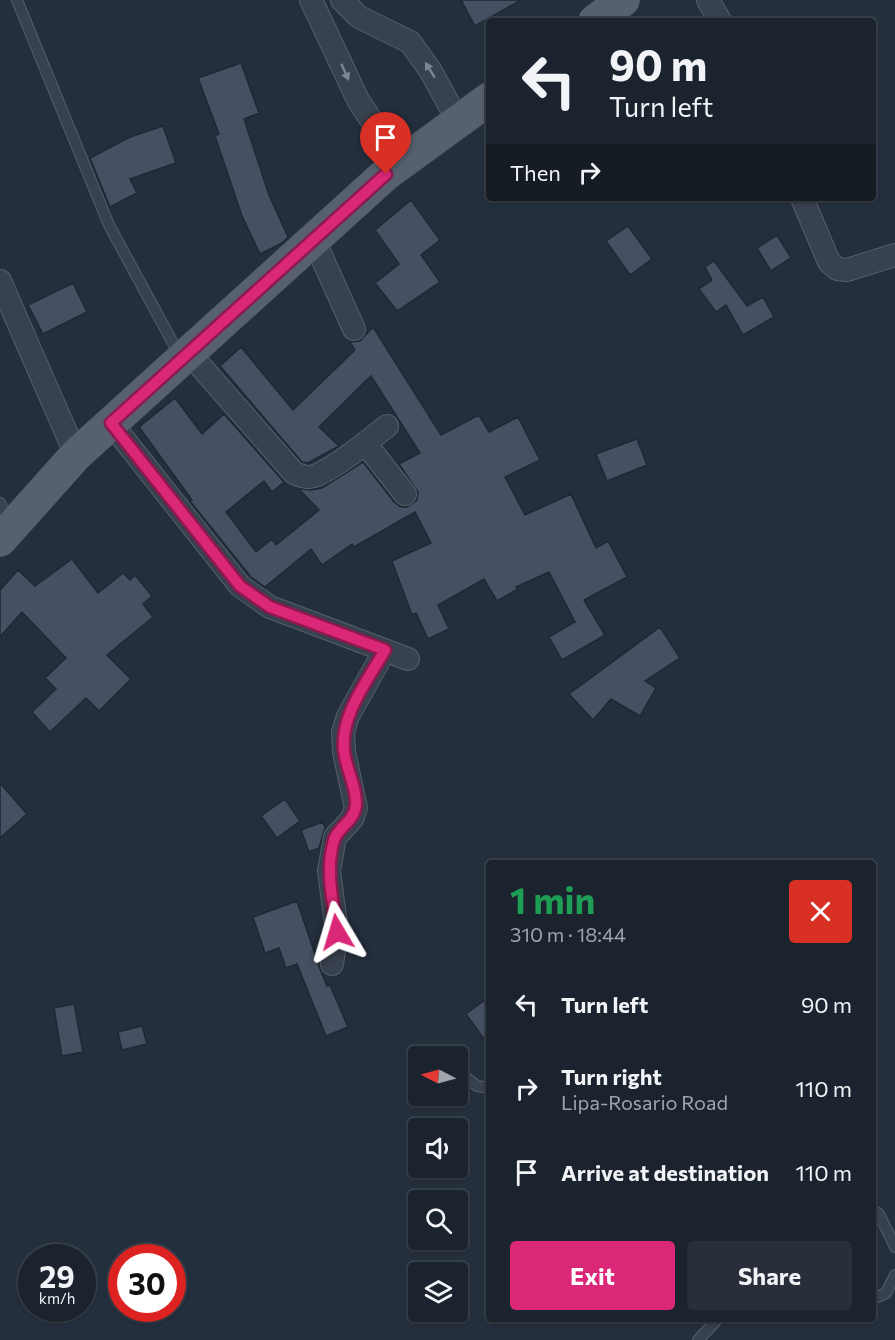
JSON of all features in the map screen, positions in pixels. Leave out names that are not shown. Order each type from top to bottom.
[{"type":"main road","points":[[599,18],[623,0]]},
{"type":"main road","points":[[4,523],[111,423],[400,164],[486,101]]},
{"type":"street","points":[[311,0],[358,100],[400,164]]},
{"type":"street","points":[[342,0],[358,17],[410,42],[430,70],[458,122]]},
{"type":"street","points":[[708,0],[718,18]]},
{"type":"street","points":[[330,39],[358,17]]},
{"type":"street","points":[[803,201],[829,262],[837,269],[847,270],[895,255]]},
{"type":"street","points":[[314,240],[354,329]]},
{"type":"street","points":[[0,281],[76,455]]},
{"type":"street","points":[[185,356],[294,473],[304,477],[316,476],[387,426]]},
{"type":"street","points":[[111,423],[240,586],[270,607],[408,659]]},
{"type":"street","points":[[365,443],[405,494]]},
{"type":"street","points":[[332,964],[337,932],[329,871],[335,837],[352,819],[356,808],[356,799],[344,752],[343,732],[348,716],[385,650]]},
{"type":"lane","points":[[17,0],[109,225],[185,356]]},
{"type":"lane","points":[[468,1079],[477,1086],[486,1088]]},
{"type":"lane","points":[[876,1212],[895,1247]]},
{"type":"lane","points":[[876,1298],[885,1293],[895,1275]]},
{"type":"lane","points":[[698,1340],[714,1322]]},
{"type":"building","points":[[461,0],[521,0],[486,18],[475,26]]},
{"type":"building","points":[[241,63],[259,113],[244,119],[269,195],[288,237],[282,243],[260,254],[242,216],[215,136],[219,134],[198,78]]},
{"type":"building","points":[[163,126],[176,163],[130,179],[137,193],[110,207],[90,158],[130,137]]},
{"type":"building","points":[[411,200],[440,240],[421,255],[440,282],[397,311],[375,283],[399,264],[375,230]]},
{"type":"building","points":[[628,226],[652,259],[630,275],[606,241]]},
{"type":"building","points":[[777,235],[791,258],[771,271],[757,248]]},
{"type":"building","points":[[714,261],[747,306],[763,297],[774,317],[743,335],[726,305],[716,312],[699,289],[712,280],[705,267]]},
{"type":"building","points":[[73,283],[87,312],[43,334],[28,305]]},
{"type":"building","points":[[373,327],[441,435],[479,415],[489,432],[518,417],[540,460],[505,477],[525,515],[571,494],[596,548],[608,541],[627,577],[584,600],[605,635],[562,660],[549,637],[575,622],[549,572],[516,587],[518,589],[497,601],[484,579],[438,605],[449,629],[428,639],[416,613],[412,615],[392,561],[431,543],[415,512],[354,547],[352,544],[322,565],[311,549],[265,587],[251,577],[190,501],[192,500],[139,427],[175,398],[202,434],[224,414],[284,482],[272,492],[264,481],[226,512],[256,552],[272,539],[276,545],[319,510],[299,489],[322,488],[363,462],[394,502],[401,507],[407,507],[417,500],[418,492],[399,464],[420,453],[371,376],[319,427],[339,446],[308,463],[302,462],[220,366],[241,347],[293,410],[355,350],[350,342],[360,341]]},
{"type":"building","points":[[637,439],[647,465],[607,481],[596,454]]},
{"type":"building","points":[[72,559],[98,593],[123,573],[130,580],[135,575],[152,596],[143,604],[153,617],[107,655],[131,679],[99,711],[86,698],[50,732],[32,712],[56,689],[45,678],[66,658],[22,612],[0,637],[0,590],[18,570],[35,586]]},
{"type":"building","points":[[660,627],[680,658],[645,681],[656,688],[640,716],[611,699],[593,720],[569,694]]},
{"type":"building","points":[[0,783],[27,814],[0,838]]},
{"type":"building","points":[[285,799],[300,821],[277,838],[261,816]]},
{"type":"building","points":[[323,822],[325,828],[319,848],[309,852],[301,830]]},
{"type":"building","points":[[297,901],[320,969],[327,986],[330,985],[348,1027],[326,1036],[297,964],[286,968],[279,948],[265,953],[253,917]]},
{"type":"building","points":[[486,999],[486,1042],[466,1014]]},
{"type":"building","points":[[74,1004],[83,1052],[62,1056],[54,1008]]},
{"type":"building","points":[[142,1026],[147,1044],[122,1050],[118,1032]]},
{"type":"route","points":[[337,932],[329,871],[335,837],[352,819],[356,808],[356,799],[344,752],[343,732],[348,716],[385,650],[270,607],[240,586],[111,423],[386,174]]}]
